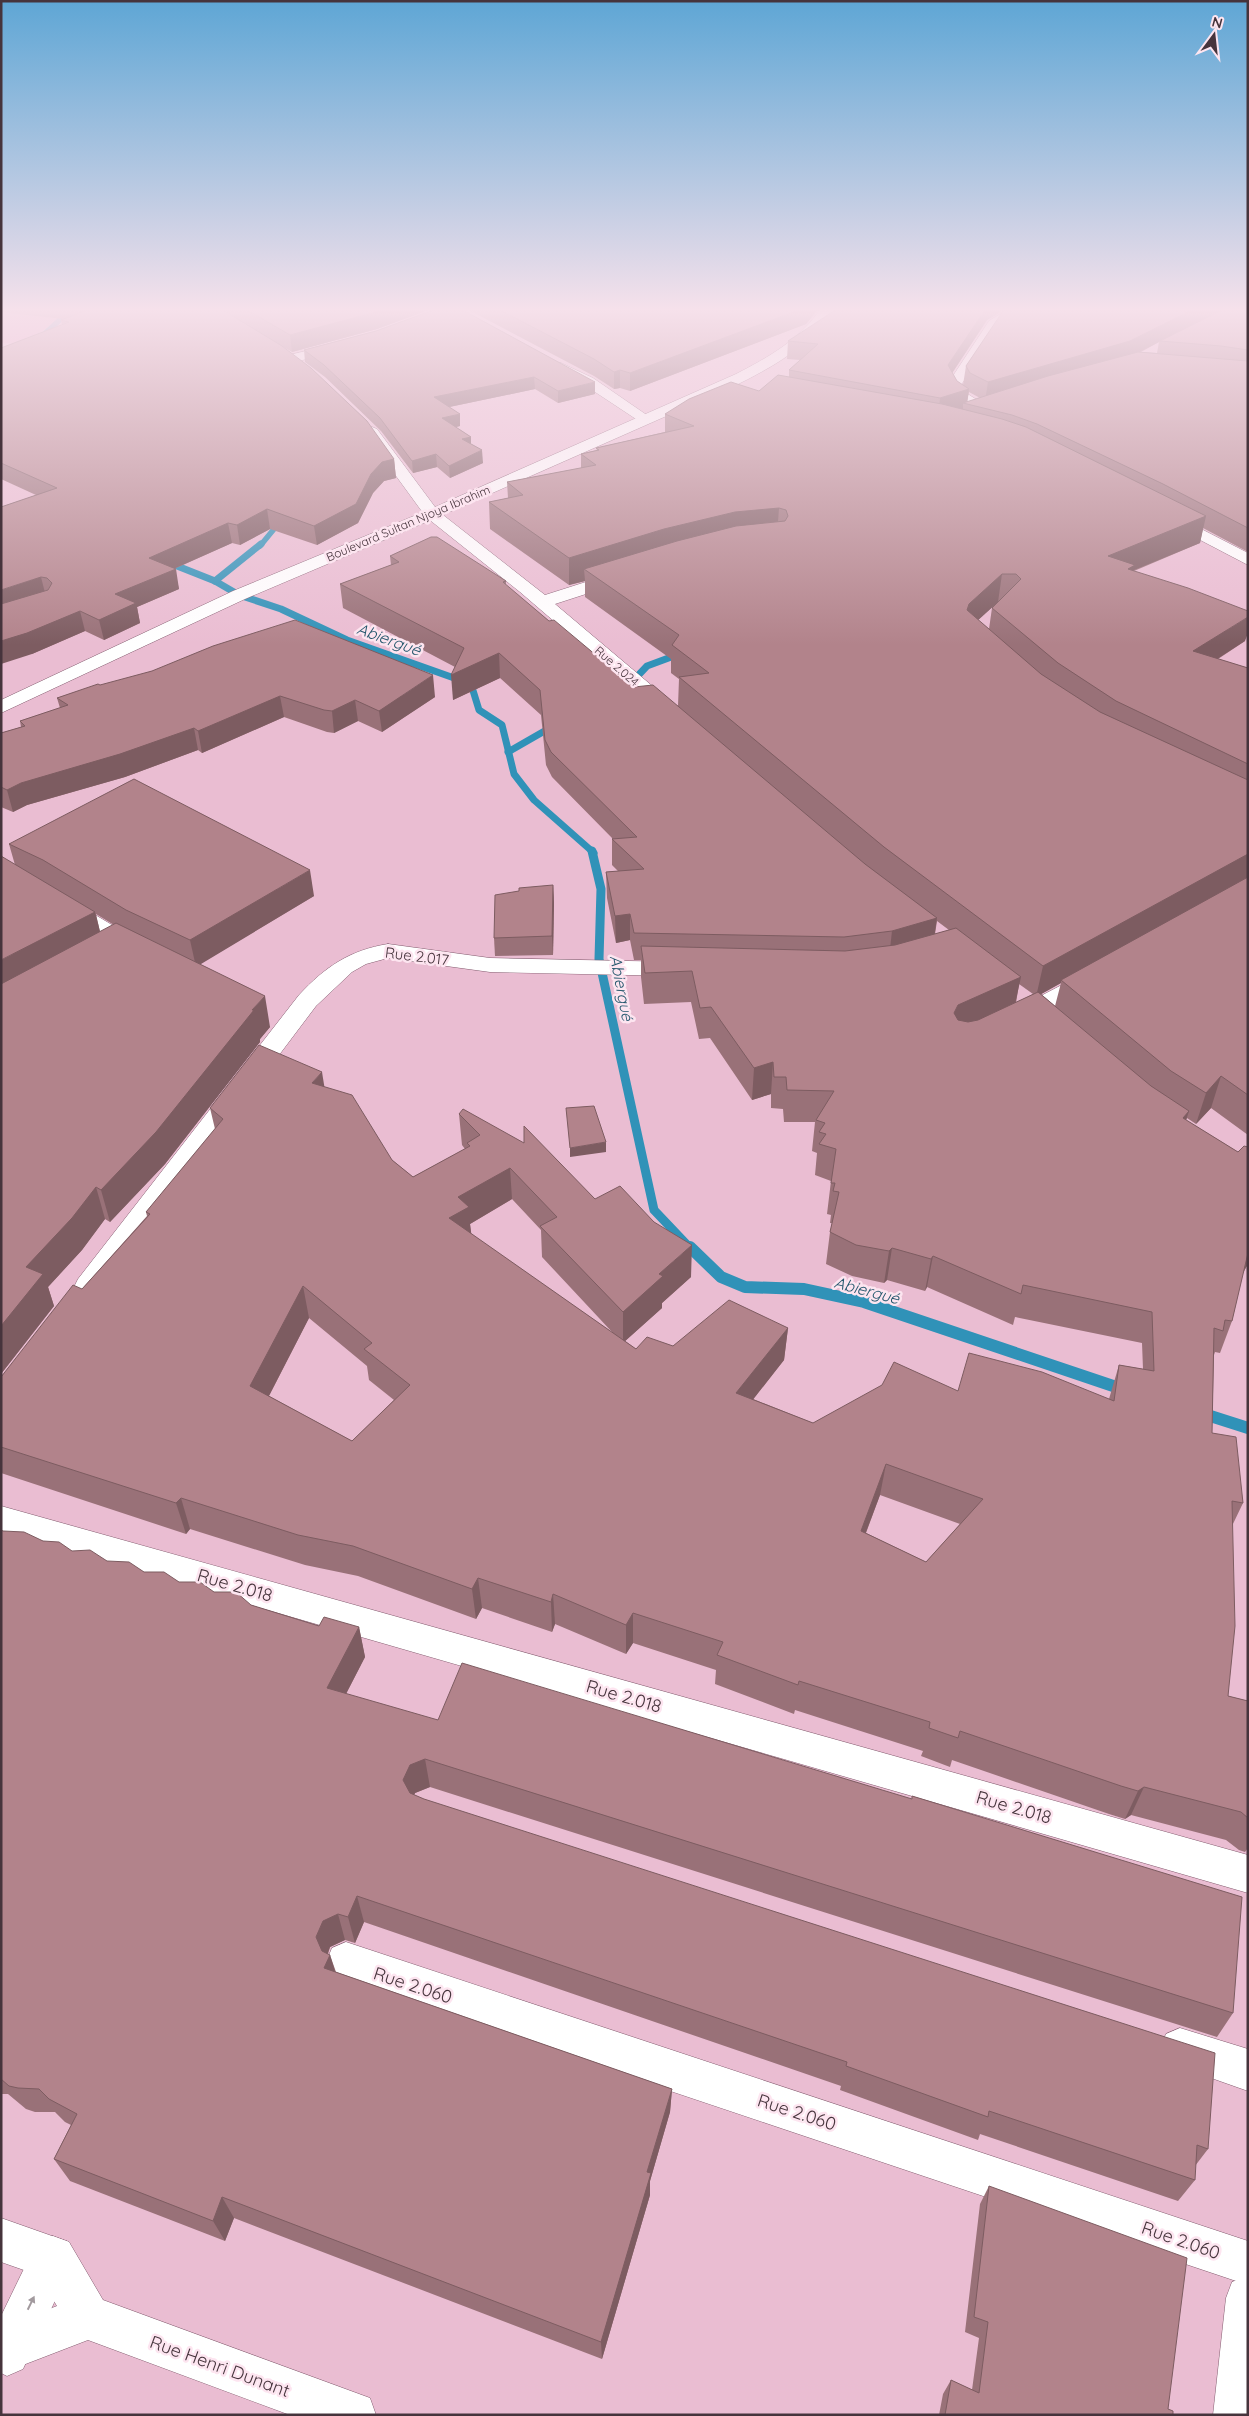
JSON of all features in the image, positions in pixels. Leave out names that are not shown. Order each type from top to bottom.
[{"type":"street","name":"Boulevard Sultan Njoya Ibrahim","points":[[1,707],[239,595],[432,514],[647,420]]},
{"type":"street","name":"Rue 2.024","points":[[361,422],[375,435],[432,514],[543,602],[687,726]]},
{"type":"street","points":[[1152,509],[1248,560]]},
{"type":"street","points":[[543,602],[634,573]]},
{"type":"street","points":[[1,872],[42,893],[115,948],[159,960]]},
{"type":"street","name":"Rue 2.017","points":[[73,1306],[280,1021],[304,1002],[320,986],[348,965],[375,952],[388,951],[490,965],[703,969]]},
{"type":"street","points":[[994,1029],[1042,1016],[1112,967]]},
{"type":"street","points":[[1013,994],[1042,1016]]},
{"type":"street","name":"Rue 2.018","points":[[1,1519],[1248,1874]]},
{"type":"street","name":"Rue 2.060","points":[[346,1962],[1190,2242],[1248,2263]]},
{"type":"street","points":[[1144,2037],[1248,2070]]},
{"type":"street","points":[[3,2244],[53,2258],[88,2317],[4,2352]]},
{"type":"street","points":[[4,2352],[53,2258]]},
{"type":"street","points":[[1236,2415],[1248,2298]]},
{"type":"street","name":"Rue Henri Dunant","points":[[88,2317],[352,2415]]},
{"type":"building","points":[[1,420],[366,420],[394,459],[382,462],[371,474],[356,504],[314,526],[267,509],[237,525],[228,523],[149,558],[176,569],[115,594],[136,603],[99,620],[80,611],[27,633],[1,641],[1,604],[48,590],[52,583],[47,578],[41,577],[1,590],[1,507],[57,488],[1,463]]},
{"type":"building","points":[[381,420],[445,420],[471,437],[462,439],[482,450],[449,466],[436,454],[412,461]]},
{"type":"building","points":[[679,420],[1004,420],[1026,427],[1206,516],[1108,556],[1135,565],[1128,569],[1188,588],[1248,611],[1248,617],[1193,651],[1248,668],[1248,764],[1116,701],[1058,663],[992,608],[1021,579],[1016,574],[1002,574],[969,604],[967,610],[1041,674],[1100,712],[1248,780],[1248,854],[1043,966],[884,847],[679,677],[709,673],[672,645],[679,635],[584,569],[677,541],[736,526],[785,521],[788,516],[786,510],[779,508],[735,512],[664,529],[569,558],[489,502],[523,495],[507,482],[596,465],[581,454],[599,450],[596,448],[694,426]]},
{"type":"building","points":[[1025,420],[1248,420],[1248,528],[1163,484]]},
{"type":"building","points":[[431,537],[437,537],[506,581],[503,582],[549,621],[554,620],[634,687],[653,685],[865,864],[937,918],[892,931],[844,937],[634,933],[630,914],[615,916],[606,872],[644,869],[612,839],[637,837],[551,752],[545,740],[540,690],[499,653],[451,675],[464,648],[340,584],[399,562],[390,556]]},
{"type":"building","points":[[295,620],[433,675],[379,711],[355,700],[332,711],[280,696],[198,731],[194,728],[120,754],[21,783],[7,790],[1,787],[1,733],[25,726],[20,721],[68,705],[57,698],[98,684],[152,671],[213,646]]},
{"type":"building","points":[[134,779],[310,870],[190,940],[126,910],[43,860],[9,844]]},
{"type":"building","points":[[1,856],[95,912],[1,960]]},
{"type":"building","points":[[1248,877],[1248,1095],[1221,1076],[1206,1093],[1171,1071],[1061,980]]},
{"type":"building","points":[[553,885],[552,936],[494,938],[495,895],[519,891],[519,888]]},
{"type":"building","points":[[116,923],[265,996],[156,1132],[101,1190],[96,1187],[72,1218],[26,1267],[43,1274],[1,1326],[1,984]]},
{"type":"building","points":[[956,928],[1021,977],[958,1005],[954,1013],[958,1020],[968,1022],[978,1020],[1038,992],[1151,1086],[1189,1111],[1183,1118],[1238,1152],[1244,1146],[1248,1147],[1248,1253],[1232,1321],[1225,1320],[1223,1331],[1214,1328],[1212,1433],[1236,1437],[1243,1503],[1232,1501],[1235,1626],[1228,1696],[1248,1701],[1248,1818],[1241,1812],[1144,1787],[1138,1791],[1121,1786],[960,1731],[958,1738],[929,1728],[930,1722],[799,1681],[798,1685],[717,1655],[723,1642],[633,1613],[626,1625],[553,1594],[551,1602],[478,1578],[472,1589],[353,1546],[298,1535],[181,1498],[176,1503],[1,1447],[1,1377],[73,1285],[82,1289],[150,1214],[146,1212],[223,1119],[210,1108],[259,1045],[322,1072],[312,1083],[352,1095],[392,1160],[413,1177],[470,1146],[467,1143],[480,1135],[459,1114],[463,1109],[524,1143],[524,1126],[595,1199],[620,1186],[654,1222],[692,1245],[659,1274],[663,1276],[623,1312],[540,1226],[557,1217],[510,1168],[458,1197],[469,1207],[449,1218],[636,1349],[647,1337],[673,1346],[729,1300],[788,1328],[736,1393],[813,1423],[882,1385],[894,1362],[958,1391],[969,1353],[1042,1372],[1114,1401],[1119,1365],[1154,1371],[1152,1312],[1023,1285],[1021,1294],[933,1256],[931,1259],[892,1248],[889,1251],[856,1245],[830,1232],[839,1192],[833,1191],[835,1183],[831,1183],[836,1149],[819,1144],[826,1134],[819,1132],[825,1123],[816,1120],[834,1091],[787,1090],[786,1077],[774,1077],[773,1062],[754,1068],[711,1007],[700,1008],[692,971],[645,973],[641,946],[845,951],[895,945]],"holes":[[[303,1286],[372,1343],[364,1349],[410,1385],[352,1441],[250,1386]],[[886,1464],[983,1499],[926,1562],[861,1531]]]},
{"type":"building","points":[[594,1106],[606,1142],[570,1148],[566,1108]]},
{"type":"building","points":[[1,1530],[24,1532],[43,1541],[59,1542],[72,1551],[90,1550],[107,1561],[129,1562],[144,1572],[164,1572],[179,1582],[200,1582],[214,1592],[236,1592],[251,1605],[319,1626],[324,1617],[359,1627],[327,1688],[438,1720],[462,1663],[912,1799],[912,1796],[1242,1897],[1233,2013],[425,1759],[410,1765],[403,1780],[410,1793],[424,1799],[1215,2053],[1208,2149],[1197,2145],[1195,2180],[989,2111],[988,2117],[846,2066],[847,2062],[357,1896],[348,1917],[338,1914],[323,1921],[316,1937],[322,1951],[330,1955],[324,1968],[672,2089],[647,2172],[651,2173],[601,2342],[222,2197],[213,2221],[54,2159],[77,2114],[49,2099],[39,2089],[9,2086],[1,2079]]},
{"type":"building","points":[[989,2186],[1187,2258],[1168,2409],[1173,2411],[1173,2415],[945,2415],[951,2380],[979,2393],[988,2322],[974,2317]]},
{"type":"waterway","points":[[260,546],[274,529],[277,519]]},
{"type":"waterway","points":[[215,581],[261,544]]},
{"type":"waterway","name":"Abiergué","points":[[167,562],[215,581]]},
{"type":"waterway","name":"Abiergué","points":[[215,581],[239,595],[281,609],[347,640],[471,684],[479,710],[502,725],[509,752]]},
{"type":"waterway","points":[[630,684],[647,666],[682,653]]},
{"type":"waterway","points":[[509,752],[555,725]]},
{"type":"waterway","name":"Abiergué","points":[[509,752],[514,774],[534,800],[592,851]]},
{"type":"waterway","name":"Abiergué","points":[[592,851],[601,889],[599,959],[654,1210],[691,1249]]},
{"type":"waterway","name":"Abiergué","points":[[690,1247],[721,1277],[745,1287],[804,1289],[864,1302],[1125,1390]]},
{"type":"waterway","name":"Abiergué","points":[[1201,1413],[1248,1428]]}]
